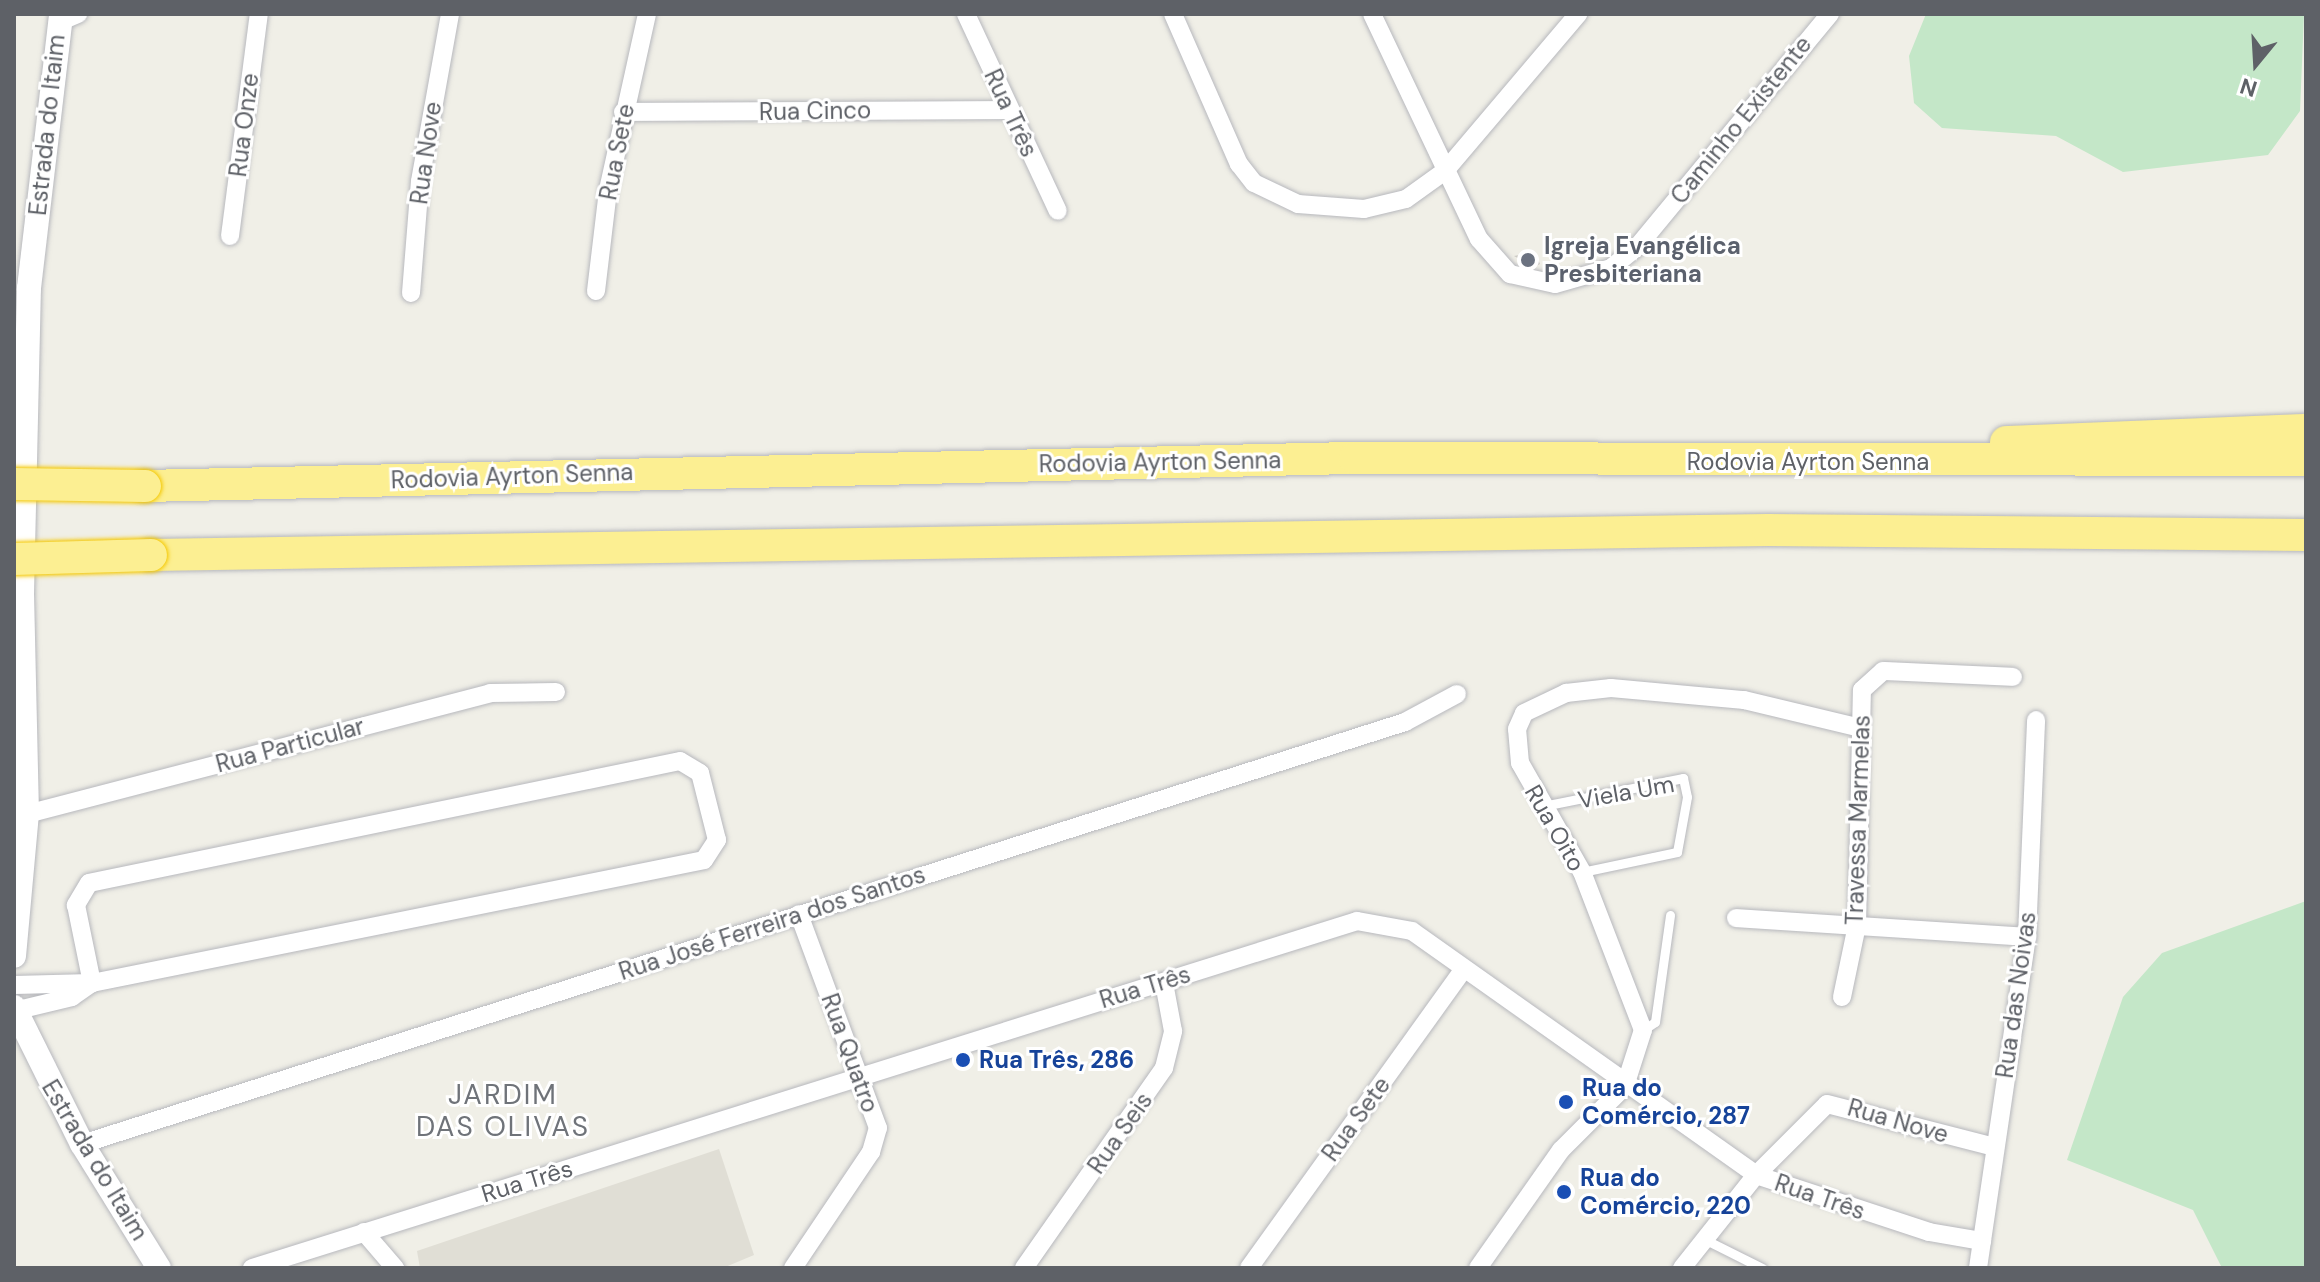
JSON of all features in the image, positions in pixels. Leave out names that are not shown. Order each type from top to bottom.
[{"type":"highway","points":[[1847,463],[1990,443],[2306,430]]},
{"type":"highway","name":"Rodovia Ayrton Senna","points":[[14,484],[145,486],[1355,458],[1847,463],[2306,460]]},
{"type":"highway","points":[[14,559],[1768,530],[2306,535]]},
{"type":"street","name":"Rua Onze","points":[[230,236],[259,14]]},
{"type":"street","name":"Rua Nove","points":[[411,293],[420,181],[450,14]]},
{"type":"street","name":"Rua Sete","points":[[596,291],[623,112],[647,14]]},
{"type":"street","name":"Rua Três","points":[[966,14],[1007,110],[1058,211]]},
{"type":"street","points":[[1173,14],[1239,164],[1264,193],[1310,206],[1364,209],[1406,199],[1445,171],[1578,14]]},
{"type":"street","name":"Caminho Existente","points":[[1372,14],[1479,239],[1510,274],[1555,284],[1611,268],[1638,246],[1830,14]]},
{"type":"street","name":"Estrada do Itaim","points":[[14,956],[27,814],[22,594],[29,288],[66,17]]},
{"type":"street","name":"Rua Cinco","points":[[623,112],[1007,110]]},
{"type":"street","name":"Travessa Marmelas","points":[[1842,997],[1857,925],[1862,690],[1883,671],[2013,677]]},
{"type":"street","name":"Rua Oito","points":[[1643,1030],[1582,872],[1520,763],[1517,729],[1538,702],[1566,693],[1611,688],[1744,700],[1861,728]]},
{"type":"street","name":"Rua Particular","points":[[27,814],[490,693],[556,692]]},
{"type":"street","name":"Rua José Ferreira dos Santos","points":[[82,1144],[1405,722],[1457,694]]},
{"type":"street","name":"Rua das Noivas","points":[[1978,1268],[2027,937],[2036,720]]},
{"type":"street","points":[[14,985],[92,983],[704,860],[717,840],[700,773],[680,761],[89,883],[76,905],[92,983]]},
{"type":"street","name":"Rua Quatro","points":[[793,1268],[875,1141],[876,1120],[799,914]]},
{"type":"street","points":[[1736,918],[2027,937]]},
{"type":"street","name":"Rua Três","points":[[252,1268],[1357,921],[1412,931],[1625,1086],[1756,1175],[1929,1232],[1982,1241]]},
{"type":"street","name":"Rua Sete","points":[[1249,1268],[1464,969]]},
{"type":"street","points":[[14,1009],[72,997],[92,983]]},
{"type":"street","name":"Rua Seis","points":[[1024,1268],[1164,1068],[1173,1031],[1164,983]]},
{"type":"street","name":"Estrada do Itaim","points":[[14,1009],[82,1144],[159,1268]]},
{"type":"street","points":[[1478,1268],[1561,1150],[1625,1086],[1643,1030]]},
{"type":"street","name":"Rua Nove","points":[[1682,1268],[1756,1175],[1827,1104],[1994,1147]]},
{"type":"street","points":[[364,1232],[395,1268]]},
{"type":"lane","name":"Viela Um","points":[[1543,806],[1683,778],[1687,797],[1677,852],[1582,872]]},
{"type":"lane","points":[[1643,1030],[1655,1022],[1670,915]]},
{"type":"lane","points":[[1703,1239],[1762,1268]]},
{"type":"shaded area","points":[[719,1149],[754,1255],[723,1268],[420,1268],[417,1251]]},
{"type":"green space","points":[[1926,14],[2304,14],[2300,111],[2268,155],[2123,172],[2056,136],[1942,128],[1914,103],[1909,56]]},
{"type":"green space","points":[[2306,901],[2306,1268],[2222,1268],[2193,1210],[2067,1160],[2123,997],[2162,953]]},
{"type":"building","name":"Igreja Evangélica Presbiteriana","points":[[1535,252],[1540,264],[1534,267],[1514,256]]},
{"type":"place","name":"Igreja Evangélica Presbiteriana","points":[[1528,260]]},
{"type":"place","name":"Rua Três, 286","points":[[963,1060]]},
{"type":"place","name":"Rua do Comércio, 287","points":[[1566,1102]]},
{"type":"place","name":"Rua do Comércio, 220","points":[[1564,1192]]},
{"type":"district","name":"JARDIM DAS OLIVAS","points":[[503,1111]]}]
